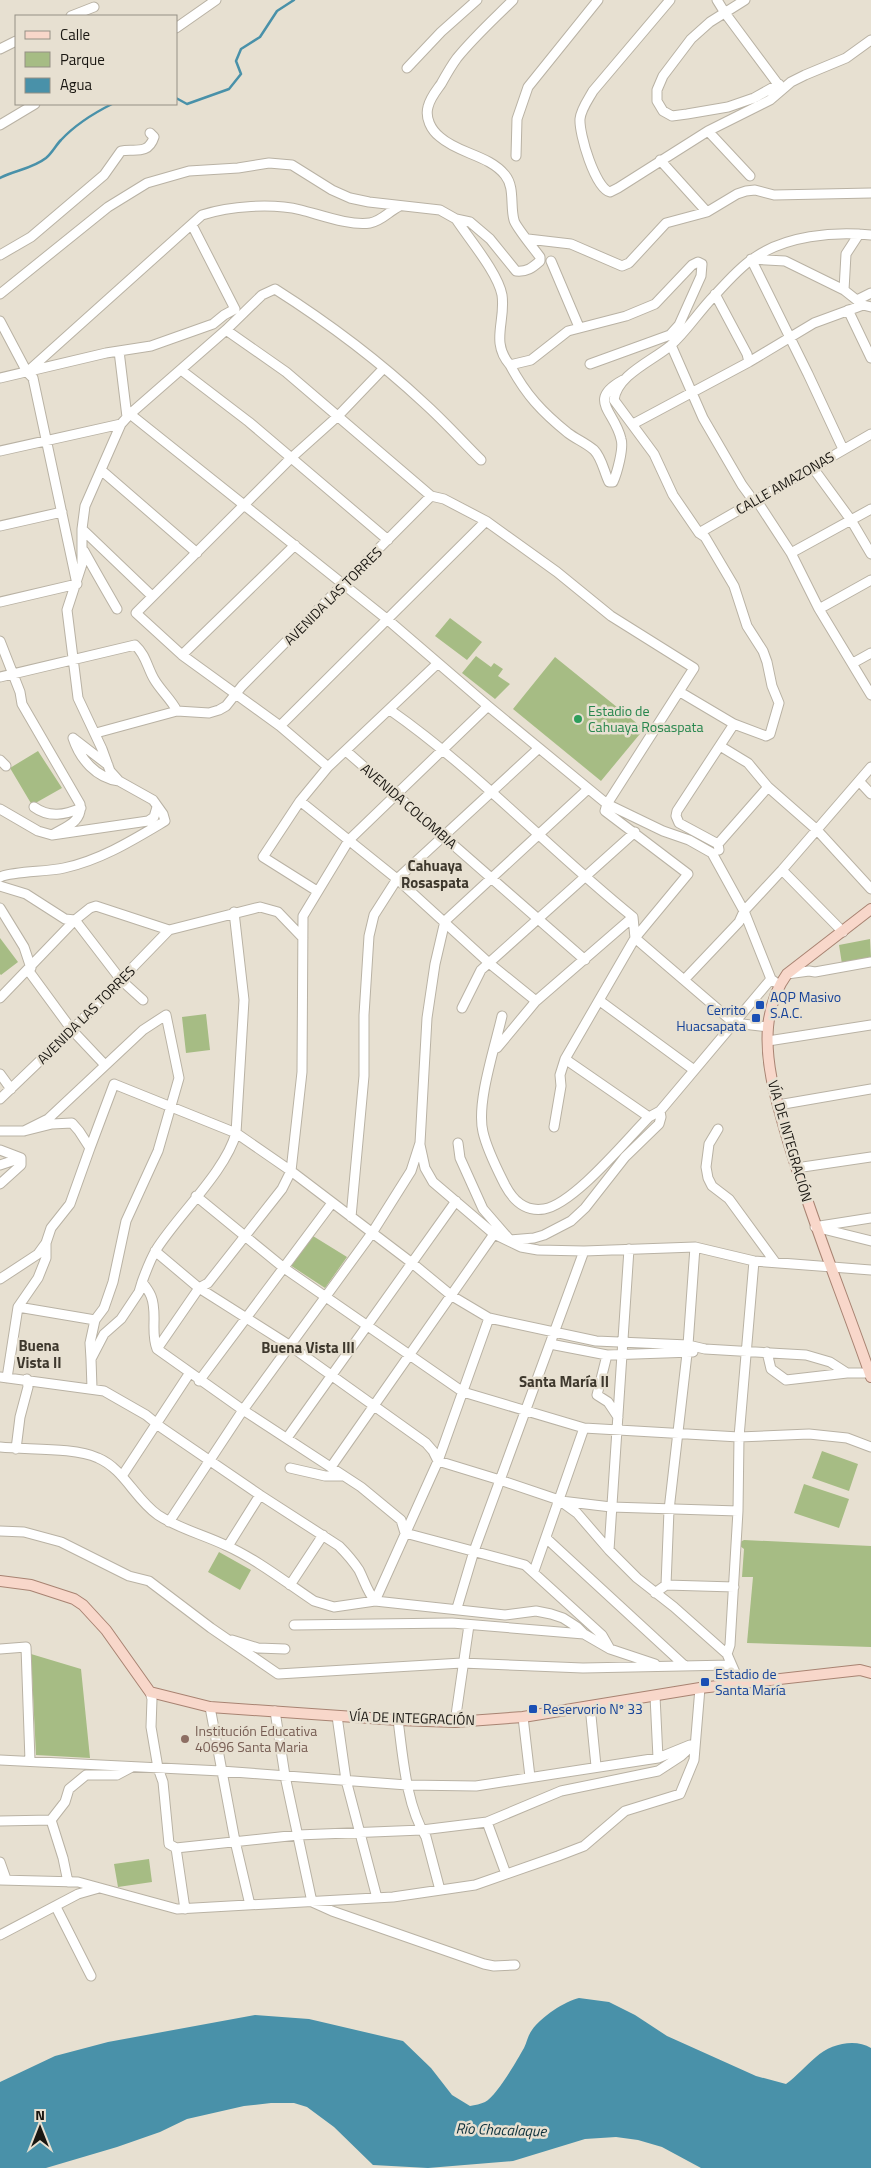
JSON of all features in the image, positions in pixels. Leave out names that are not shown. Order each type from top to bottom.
[{"type":"main road","name":"VÍA DE INTEGRACIÓN","points":[[870,1375],[815,1227],[796,1168],[772,1086],[768,1027],[775,982],[871,911]]},
{"type":"main road","points":[[0,1581],[32,1585],[74,1599],[83,1605],[106,1630],[150,1692]]},
{"type":"main road","name":"VÍA DE INTEGRACIÓN","points":[[150,1692],[210,1707],[398,1720],[456,1722],[523,1717],[700,1688],[860,1670],[871,1673]]},
{"type":"street","points":[[178,27],[216,0]]},
{"type":"street","points":[[407,68],[442,32],[478,0]]},
{"type":"street","points":[[0,294],[42,259],[131,191],[146,183],[189,171],[280,163],[292,165],[332,190],[350,198],[440,210],[456,219],[470,222],[490,239],[516,271],[524,272],[540,261],[540,256],[519,230],[514,220],[509,181],[505,175],[478,156],[452,146],[439,137],[429,123],[428,115],[428,107],[433,95],[458,58],[513,0]]},
{"type":"street","points":[[516,156],[517,119],[528,87],[598,0]]},
{"type":"street","points":[[670,0],[593,91],[583,107],[580,117],[580,132],[598,182],[605,191],[610,192],[618,188],[708,130],[770,100],[780,87]]},
{"type":"street","points":[[717,0],[780,87]]},
{"type":"street","points":[[745,0],[710,22],[691,39],[663,76],[657,90],[657,101],[663,111],[672,116],[728,107],[754,98],[846,58],[871,40]]},
{"type":"street","points":[[74,15],[94,7]]},
{"type":"street","points":[[0,49],[15,42]]},
{"type":"street","points":[[0,125],[33,105]]},
{"type":"street","points":[[708,130],[750,176]]},
{"type":"street","points":[[0,255],[13,249],[47,225],[104,175],[121,151],[138,151],[148,146],[154,137],[150,133]]},
{"type":"street","points":[[660,160],[707,212]]},
{"type":"street","points":[[528,239],[570,244],[622,266],[629,263],[666,223],[707,212],[737,194],[746,191],[755,190],[774,194],[871,193]]},
{"type":"street","points":[[27,372],[202,215],[213,212],[269,206],[300,210],[333,219],[368,223],[380,220],[400,206]]},
{"type":"street","points":[[456,219],[495,279],[502,294],[500,348],[528,396],[544,413],[569,434],[594,450],[600,458],[609,482],[613,482],[616,476],[622,441],[606,407],[604,397],[607,390],[671,345],[681,328],[701,276],[702,264],[698,262],[692,265],[655,304],[619,318],[568,331],[531,360],[510,365]]},
{"type":"street","points":[[0,378],[119,351],[151,346],[213,324],[235,309],[192,225]]},
{"type":"street","points":[[844,290],[846,254],[859,234]]},
{"type":"street","points":[[590,364],[670,335],[681,328],[751,259],[767,249],[826,235],[871,235]]},
{"type":"street","points":[[751,259],[785,261],[844,290],[863,304]]},
{"type":"street","points":[[751,259],[808,374],[842,449]]},
{"type":"street","points":[[551,261],[579,327]]},
{"type":"street","points":[[0,877],[60,869],[107,854],[165,821],[163,814],[153,800],[119,781],[110,771],[96,734],[78,698],[75,660],[67,610],[82,564],[82,529],[85,506],[126,418],[226,330],[262,295],[275,289],[307,309],[425,404],[481,460]]},
{"type":"street","points":[[633,424],[749,362],[814,323],[863,304],[871,292]]},
{"type":"street","points":[[715,294],[747,354],[749,362]]},
{"type":"street","points":[[848,310],[871,358]]},
{"type":"street","points":[[0,321],[27,372],[33,378],[77,584]]},
{"type":"street","points":[[226,330],[286,372],[431,496],[444,499],[486,521],[556,572],[611,616],[694,668],[607,804],[605,811],[688,874],[635,938],[565,1059],[560,1075],[561,1086],[554,1126]]},
{"type":"street","points":[[671,345],[703,418],[753,500],[759,504],[791,553],[819,609],[871,695]]},
{"type":"street","points":[[119,351],[126,418],[245,505],[296,545],[607,804],[663,831],[701,845],[712,853],[744,911],[775,982],[734,1023],[660,1110],[648,1117],[583,1185],[566,1198],[544,1209],[528,1208],[519,1204],[510,1194],[482,1131],[481,1122],[486,1085],[502,1016]]},
{"type":"street","points":[[328,767],[280,726],[182,655],[136,613],[290,459],[338,416],[383,369]]},
{"type":"street","points":[[181,370],[249,422],[290,459],[388,540]]},
{"type":"street","points":[[627,377],[617,390],[614,400],[654,454],[674,495],[699,533],[704,537],[734,586],[747,626],[763,651],[772,686],[779,703],[770,734],[766,736],[734,724],[680,692]]},
{"type":"street","points":[[0,452],[126,418]]},
{"type":"street","name":"CALLE AMAZONAS","points":[[699,533],[753,500],[871,434]]},
{"type":"street","points":[[813,468],[851,520],[871,554]]},
{"type":"street","points":[[101,470],[197,553]]},
{"type":"street","name":"AVENIDA LAS TORRES","points":[[96,734],[178,711],[209,713],[226,706],[234,694],[344,586],[431,496]]},
{"type":"street","points":[[791,553],[871,508]]},
{"type":"street","points":[[0,526],[62,512]]},
{"type":"street","points":[[280,726],[486,521]]},
{"type":"street","points":[[82,529],[152,596]]},
{"type":"street","points":[[182,655],[296,545]]},
{"type":"street","points":[[83,549],[97,576],[112,597],[117,609]]},
{"type":"street","points":[[819,609],[871,580]]},
{"type":"street","points":[[0,602],[77,584]]},
{"type":"street","points":[[0,641],[20,692],[22,704],[40,737],[49,747],[81,808],[77,820],[52,835]]},
{"type":"street","points":[[0,677],[135,645],[143,652],[153,678],[178,711]]},
{"type":"street","points":[[853,663],[871,653]]},
{"type":"street","points":[[317,891],[263,857],[300,801],[328,767],[438,663]]},
{"type":"street","points":[[157,1349],[199,1288],[208,1283],[282,1189],[291,1171],[302,1072],[303,916],[349,840],[488,706]]},
{"type":"street","points":[[390,710],[442,751],[584,878],[634,917],[635,938],[734,1023],[768,1027]]},
{"type":"street","points":[[718,844],[680,823],[676,816],[677,810],[734,724]]},
{"type":"street","points":[[108,765],[73,738],[81,756],[89,765],[101,775],[111,780],[119,781]]},
{"type":"street","points":[[720,746],[748,763],[768,787],[817,830],[871,889]]},
{"type":"street","points":[[351,1217],[364,1076],[364,1016],[369,936],[374,915],[397,879],[539,748]]},
{"type":"street","name":"AVENIDA COLOMBIA","points":[[346,751],[585,960]]},
{"type":"street","points":[[684,980],[739,922],[744,911],[871,767]]},
{"type":"street","points":[[860,781],[871,794]]},
{"type":"street","points":[[721,869],[718,844],[768,787]]},
{"type":"street","points":[[588,789],[445,921],[435,964],[427,1018],[420,1143],[425,1168],[433,1182],[494,1234],[510,1240],[521,1247],[538,1250],[584,1251],[695,1248],[754,1261],[871,1270]]},
{"type":"street","points":[[300,801],[397,879],[489,963],[536,1001]]},
{"type":"street","points":[[34,807],[44,813],[53,814],[71,812],[81,808]]},
{"type":"street","points":[[0,809],[38,831],[52,835],[148,821],[154,817],[157,807]]},
{"type":"street","points":[[462,1008],[481,970],[635,832]]},
{"type":"street","points":[[782,870],[842,932]]},
{"type":"street","points":[[0,886],[26,894],[65,919],[75,920],[121,980],[143,1000]]},
{"type":"street","points":[[0,998],[75,920],[90,908],[96,906],[170,930],[234,912],[260,907],[278,912],[303,938]]},
{"type":"street","points":[[0,908],[24,947],[29,969],[72,1030],[105,1065]]},
{"type":"street","points":[[92,1360],[104,1334],[121,1319],[139,1292],[156,1251],[233,1144],[236,1133],[244,1000],[234,912]]},
{"type":"street","points":[[494,1051],[536,1001],[634,917]]},
{"type":"street","name":"AVENIDA LAS TORRES","points":[[0,1099],[72,1030],[170,930]]},
{"type":"street","points":[[787,974],[815,972],[871,962]]},
{"type":"street","points":[[600,1001],[694,1070]]},
{"type":"street","points":[[24,1131],[48,1118],[143,1030],[166,1015],[179,1078],[158,1151],[126,1221],[113,1282],[104,1308],[95,1320],[90,1343],[92,1388]]},
{"type":"street","points":[[768,1041],[871,1025]]},
{"type":"street","points":[[565,1059],[648,1117]]},
{"type":"street","points":[[0,1074],[11,1089]]},
{"type":"street","points":[[0,1279],[38,1254],[46,1242],[51,1228],[70,1204],[114,1084],[236,1133],[291,1171],[412,1263],[452,1296],[489,1318],[596,1341],[688,1349]]},
{"type":"street","points":[[778,1105],[871,1090]]},
{"type":"street","points":[[510,1240],[534,1238],[544,1235],[571,1221],[585,1208],[625,1157],[659,1124],[660,1110]]},
{"type":"street","points":[[0,1131],[24,1131],[52,1124],[72,1123],[90,1148]]},
{"type":"street","points":[[718,1129],[709,1144],[706,1168],[708,1178],[712,1186],[729,1199],[775,1262]]},
{"type":"street","points":[[169,1522],[243,1410],[372,1233],[411,1171],[420,1143]]},
{"type":"street","points":[[458,1143],[460,1158],[483,1209],[510,1240]]},
{"type":"street","points":[[0,1150],[21,1158]]},
{"type":"street","points":[[796,1168],[871,1156]]},
{"type":"street","points":[[0,1164],[21,1158]]},
{"type":"street","points":[[0,1184],[21,1165],[21,1158]]},
{"type":"street","points":[[196,1196],[284,1268],[462,1392],[584,1428],[739,1437],[809,1434],[847,1438],[871,1447]]},
{"type":"street","points":[[287,1438],[456,1201]]},
{"type":"street","points":[[200,1381],[332,1203]]},
{"type":"street","points":[[815,1227],[871,1218]]},
{"type":"street","points":[[815,1227],[871,1241]]},
{"type":"street","points":[[331,1467],[494,1234]]},
{"type":"street","points":[[46,1242],[46,1258],[38,1278],[18,1307],[4,1377],[92,1388],[104,1391],[130,1405],[260,1495],[323,1535],[349,1556],[360,1572],[366,1590],[375,1601]]},
{"type":"street","points":[[666,1585],[669,1510],[688,1349],[695,1248]]},
{"type":"street","points":[[609,1550],[629,1249]]},
{"type":"street","points":[[156,1251],[199,1288],[245,1319],[289,1345],[426,1443],[438,1461],[559,1500],[612,1507],[738,1511]]},
{"type":"street","points":[[457,1608],[474,1551],[584,1251]]},
{"type":"street","points":[[726,1654],[730,1645],[738,1511],[739,1437],[748,1351],[754,1261]]},
{"type":"street","points":[[142,1282],[151,1295],[154,1308],[154,1342],[157,1349],[189,1374],[345,1476],[400,1520],[405,1533]]},
{"type":"street","points":[[18,1307],[95,1320]]},
{"type":"street","points":[[375,1601],[438,1461],[489,1318]]},
{"type":"street","points":[[550,1344],[607,1355],[688,1349],[806,1355],[830,1362],[847,1373]]},
{"type":"street","points":[[767,1352],[771,1369],[786,1380],[847,1373],[870,1375]]},
{"type":"street","points":[[607,1355],[597,1395],[608,1402],[618,1417]]},
{"type":"street","points":[[122,1476],[189,1374]]},
{"type":"street","points":[[16,1449],[20,1417],[28,1387],[27,1380]]},
{"type":"street","points":[[534,1572],[584,1428]]},
{"type":"street","points":[[0,1447],[84,1454],[108,1463],[122,1476],[145,1505],[169,1522],[228,1546],[323,1605],[334,1607],[375,1601],[505,1614],[536,1611],[551,1614],[577,1627],[584,1634],[610,1649],[662,1666]]},
{"type":"street","points":[[290,1468],[325,1476],[345,1476]]},
{"type":"street","points":[[228,1546],[260,1495]]},
{"type":"street","points":[[559,1500],[577,1513],[609,1550],[655,1593],[674,1607],[726,1654],[740,1684]]},
{"type":"street","points":[[0,1531],[24,1532],[61,1542],[129,1576],[149,1581],[278,1674],[462,1663],[583,1668],[731,1665]]},
{"type":"street","points":[[405,1533],[525,1565],[602,1635],[610,1649]]},
{"type":"street","points":[[290,1585],[323,1535]]},
{"type":"street","points":[[546,1538],[685,1666]]},
{"type":"street","points":[[655,1593],[666,1585],[734,1587]]},
{"type":"street","points":[[294,1625],[469,1625],[584,1634]]},
{"type":"street","points":[[456,1722],[462,1663],[469,1625]]},
{"type":"street","points":[[226,1638],[258,1648],[285,1649]]},
{"type":"street","points":[[0,1649],[26,1647],[30,1761]]},
{"type":"street","points":[[0,1862],[3,1880],[78,1882],[177,1910],[377,1898],[475,1885],[584,1846],[625,1812],[680,1794],[691,1773],[694,1760],[700,1688]]},
{"type":"street","points":[[150,1692],[152,1699],[151,1727],[162,1782],[169,1844],[176,1848],[298,1835],[422,1830],[486,1822],[561,1792],[658,1771],[681,1756],[695,1743]]},
{"type":"street","points":[[655,1696],[658,1758]]},
{"type":"street","points":[[590,1706],[596,1766]]},
{"type":"street","points":[[210,1707],[235,1841],[250,1905]]},
{"type":"street","points":[[275,1711],[285,1776],[312,1902]]},
{"type":"street","points":[[337,1716],[346,1780],[377,1898]]},
{"type":"street","points":[[523,1717],[530,1777]]},
{"type":"street","points":[[398,1720],[407,1785],[426,1837],[440,1890]]},
{"type":"street","points":[[0,1760],[221,1771],[407,1785],[476,1786],[596,1766],[658,1758],[695,1743]]},
{"type":"street","points":[[51,1820],[65,1802],[69,1789],[86,1775],[117,1775],[132,1767]]},
{"type":"street","points":[[0,1821],[51,1820]]},
{"type":"street","points":[[51,1820],[63,1858],[68,1882]]},
{"type":"street","points":[[486,1822],[506,1874]]},
{"type":"street","points":[[176,1848],[185,1909]]},
{"type":"street","points":[[0,1935],[78,1894],[101,1888]]},
{"type":"street","points":[[312,1902],[340,1914],[484,1964],[494,1966],[515,1965]]},
{"type":"street","points":[[56,1907],[92,1976]]},
{"type":"green space","points":[[450,618],[482,642],[467,660],[435,636]]},
{"type":"green space","points":[[476,656],[491,667],[494,663],[503,669],[498,676],[510,684],[495,699],[462,673]]},
{"type":"green space","name":"Estadio de Cahuaya Rosaspata","points":[[555,657],[644,729],[601,781],[513,709]]},
{"type":"green space","points":[[38,751],[62,788],[32,805],[10,768]]},
{"type":"green space","points":[[0,938],[18,962],[1,975],[0,974]]},
{"type":"green space","points":[[870,939],[871,958],[842,964],[839,945]]},
{"type":"green space","points":[[206,1014],[210,1050],[186,1053],[182,1017]]},
{"type":"green space","points":[[313,1236],[347,1257],[325,1288],[290,1265]]},
{"type":"green space","points":[[822,1451],[858,1464],[849,1491],[812,1478]]},
{"type":"green space","points":[[804,1484],[849,1499],[839,1528],[794,1513]]},
{"type":"green space","points":[[744,1540],[871,1546],[871,1647],[747,1643],[753,1577],[742,1577],[744,1549],[740,1546],[740,1542]]},
{"type":"green space","points":[[219,1552],[251,1570],[240,1590],[208,1572]]},
{"type":"green space","points":[[31,1654],[81,1669],[90,1758],[36,1755]]},
{"type":"green space","points":[[149,1859],[152,1882],[118,1887],[114,1864]]},
{"type":"water","name":"Río Chacalaque","points":[[579,1998],[609,2002],[635,2015],[667,2036],[756,2076],[786,2084],[822,2052],[835,2046],[858,2043],[871,2048],[871,2168],[701,2168],[662,2147],[638,2140],[616,2137],[585,2139],[513,2161],[428,2168],[373,2165],[334,2127],[307,2107],[294,2103],[271,2103],[244,2106],[187,2119],[160,2132],[117,2147],[46,2168],[0,2168],[0,2082],[55,2056],[108,2042],[255,2015],[309,2019],[403,2041],[431,2068],[452,2095],[470,2106],[485,2102],[495,2093],[512,2069],[536,2025],[560,2006]]},
{"type":"waterway","points":[[178,99],[187,104],[229,89],[241,74],[236,61],[241,49],[260,37],[277,11],[294,0]]},
{"type":"waterway","points":[[0,178],[41,162],[72,129],[110,105]]},
{"type":"place","name":"Estadio de Cahuaya Rosaspata","points":[[578,719]]},
{"type":"place","name":"AQP Masivo S.A.C.","points":[[760,1005]]},
{"type":"place","name":"Cerrito Huacsapata","points":[[756,1018]]},
{"type":"place","name":"Estadio de Santa María","points":[[705,1682]]},
{"type":"place","name":"Reservorio Nº 33","points":[[533,1709]]},
{"type":"place","name":"Institución Educativa 40696 Santa Maria","points":[[185,1739]]},
{"type":"district","name":"Cahuaya Rosaspata","points":[[435,874]]},
{"type":"district","name":"Buena Vista III","points":[[308,1348]]},
{"type":"district","name":"Buena Vista II","points":[[39,1354]]},
{"type":"district","name":"Santa María II","points":[[564,1382]]}]
